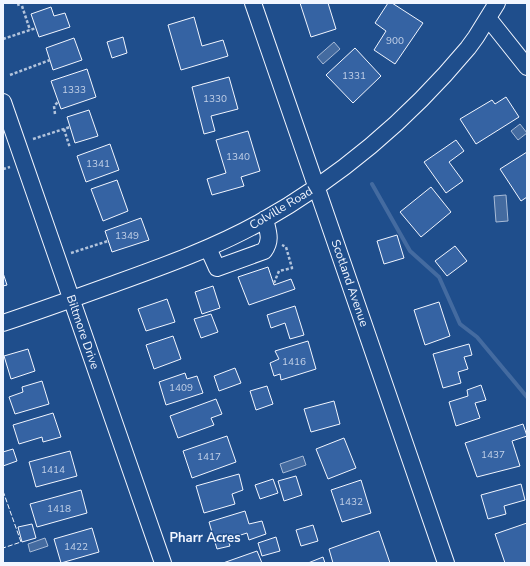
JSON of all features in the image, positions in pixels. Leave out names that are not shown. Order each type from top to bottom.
[{"type":"street","name":"Scotland Avenue","points":[[253,3],[446,563]]},
{"type":"street","name":"Colville Road","points":[[3,323],[155,270],[208,248],[291,205],[356,160],[407,115],[465,51],[497,3]]},
{"type":"street","points":[[488,18],[527,67]]},
{"type":"street","name":"Biltmore Drive","points":[[3,102],[163,563]]},
{"type":"street","points":[[208,248],[217,268],[264,251],[269,245],[266,219]]},
{"type":"path","points":[[18,3],[30,30]]},
{"type":"path","points":[[3,39],[36,28]]},
{"type":"path","points":[[10,75],[50,60]]},
{"type":"path","points":[[55,114],[54,106],[58,102]]},
{"type":"path","points":[[33,139],[70,127]]},
{"type":"path","points":[[64,129],[70,148]]},
{"type":"path","points":[[3,169],[10,167]]},
{"type":"path","points":[[269,239],[286,247],[292,268],[279,271],[274,282]]},
{"type":"path","points":[[71,253],[108,241]]},
{"type":"water","points":[[334,42],[340,49],[323,64],[317,57]]},
{"type":"water","points":[[520,124],[527,133],[518,140],[511,131]]},
{"type":"water","points":[[506,195],[508,221],[496,222],[494,196]]},
{"type":"water","points":[[303,456],[306,465],[283,473],[280,464]]},
{"type":"water","points":[[45,538],[48,546],[30,552],[28,544]]},
{"type":"building","points":[[300,3],[328,3],[336,29],[311,37]]},
{"type":"building","points":[[388,3],[392,3],[423,23],[395,64],[374,50],[386,31],[375,23]]},
{"type":"building","points":[[51,7],[54,16],[65,13],[70,27],[39,37],[31,14]]},
{"type":"building","points":[[194,17],[202,46],[223,40],[228,56],[181,70],[168,25]]},
{"type":"building","points":[[123,37],[127,53],[112,58],[107,42]]},
{"type":"building","points":[[74,38],[82,60],[53,70],[46,48]]},
{"type":"building","points":[[355,48],[381,76],[353,103],[326,75]]},
{"type":"building","points":[[87,69],[96,97],[61,109],[51,81]]},
{"type":"building","points":[[229,77],[238,109],[211,116],[215,131],[204,134],[192,87]]},
{"type":"building","points":[[506,97],[519,117],[476,144],[460,119],[492,100],[495,104]]},
{"type":"building","points":[[89,110],[98,136],[75,143],[67,117]]},
{"type":"building","points":[[248,131],[260,171],[241,177],[244,186],[212,195],[207,179],[226,173],[216,140]]},
{"type":"building","points":[[456,140],[464,151],[449,162],[463,181],[446,193],[424,162]]},
{"type":"building","points":[[110,144],[119,170],[86,182],[77,156]]},
{"type":"building","points":[[527,152],[527,197],[521,201],[500,169]]},
{"type":"building","points":[[117,180],[128,211],[103,221],[91,189]]},
{"type":"building","points":[[431,187],[451,212],[421,237],[400,212]]},
{"type":"building","points":[[141,218],[149,240],[112,252],[105,231]]},
{"type":"building","points":[[397,235],[404,258],[384,264],[377,241]]},
{"type":"building","points":[[455,246],[467,261],[447,276],[435,261]]},
{"type":"building","points":[[268,267],[274,285],[291,279],[295,289],[249,305],[238,277]]},
{"type":"building","points":[[3,273],[7,285],[3,286]]},
{"type":"building","points":[[213,286],[220,308],[202,314],[195,292]]},
{"type":"building","points":[[167,299],[175,322],[146,331],[138,309]]},
{"type":"building","points":[[439,302],[450,336],[425,345],[414,310]]},
{"type":"building","points":[[295,306],[304,335],[290,339],[285,323],[271,328],[267,315]]},
{"type":"building","points":[[211,314],[218,332],[201,338],[194,319]]},
{"type":"building","points":[[173,336],[181,359],[154,369],[146,345]]},
{"type":"building","points":[[308,341],[316,369],[281,380],[280,374],[274,376],[270,363],[279,359],[275,351]]},
{"type":"building","points":[[469,344],[472,355],[464,357],[468,369],[458,372],[461,383],[443,388],[433,354]]},
{"type":"building","points":[[28,349],[35,371],[11,379],[4,356]]},
{"type":"building","points":[[235,368],[241,383],[219,391],[214,376]]},
{"type":"building","points":[[185,373],[187,379],[197,376],[203,393],[166,405],[159,382]]},
{"type":"building","points":[[42,381],[49,404],[15,414],[9,397],[23,392],[22,387]]},
{"type":"building","points":[[481,385],[486,400],[475,403],[480,418],[456,426],[449,402],[468,396],[467,390]]},
{"type":"building","points":[[267,386],[273,404],[256,410],[250,391]]},
{"type":"building","points":[[216,399],[222,414],[211,418],[214,425],[178,438],[170,416]]},
{"type":"building","points":[[334,401],[340,424],[311,432],[304,409]]},
{"type":"building","points":[[53,413],[61,437],[43,442],[42,437],[19,444],[13,425]]},
{"type":"building","points":[[523,424],[527,436],[512,441],[520,466],[477,477],[465,443]]},
{"type":"building","points":[[227,436],[236,462],[192,478],[183,451]]},
{"type":"building","points":[[344,438],[356,468],[328,479],[316,449]]},
{"type":"building","points":[[13,449],[17,461],[3,466],[3,452]]},
{"type":"building","points":[[70,451],[77,476],[36,487],[29,462]]},
{"type":"building","points":[[239,474],[243,490],[232,494],[235,504],[204,513],[196,486]]},
{"type":"building","points":[[296,476],[302,495],[284,501],[278,481]]},
{"type":"building","points":[[273,479],[278,493],[260,499],[255,485]]},
{"type":"building","points":[[361,480],[371,513],[342,522],[331,490]]},
{"type":"building","points":[[521,484],[525,500],[504,506],[506,514],[488,519],[481,495]]},
{"type":"building","points":[[81,490],[87,513],[37,527],[30,504]]},
{"type":"building","points":[[245,511],[249,524],[262,521],[266,534],[249,540],[247,533],[228,539],[230,546],[217,549],[209,522]]},
{"type":"building","points":[[527,523],[527,563],[505,563],[495,534]]},
{"type":"building","points":[[32,524],[36,538],[22,542],[18,527]]},
{"type":"building","points":[[313,525],[318,541],[301,546],[296,530]]},
{"type":"building","points":[[92,528],[99,552],[61,563],[54,539]]},
{"type":"building","points":[[379,531],[390,563],[333,563],[329,549]]},
{"type":"building","points":[[276,537],[280,551],[262,556],[258,543]]},
{"type":"building","points":[[257,551],[262,563],[223,563]]},
{"type":"building","points":[[323,557],[325,563],[308,563]]},
{"type":"waterway","points":[[372,184],[410,251],[439,277],[460,324],[477,337],[527,397]]},
{"type":"fence","points":[[3,491],[21,542],[3,548]]},
{"type":"district","name":"Pharr Acres","points":[[205,537]]}]
